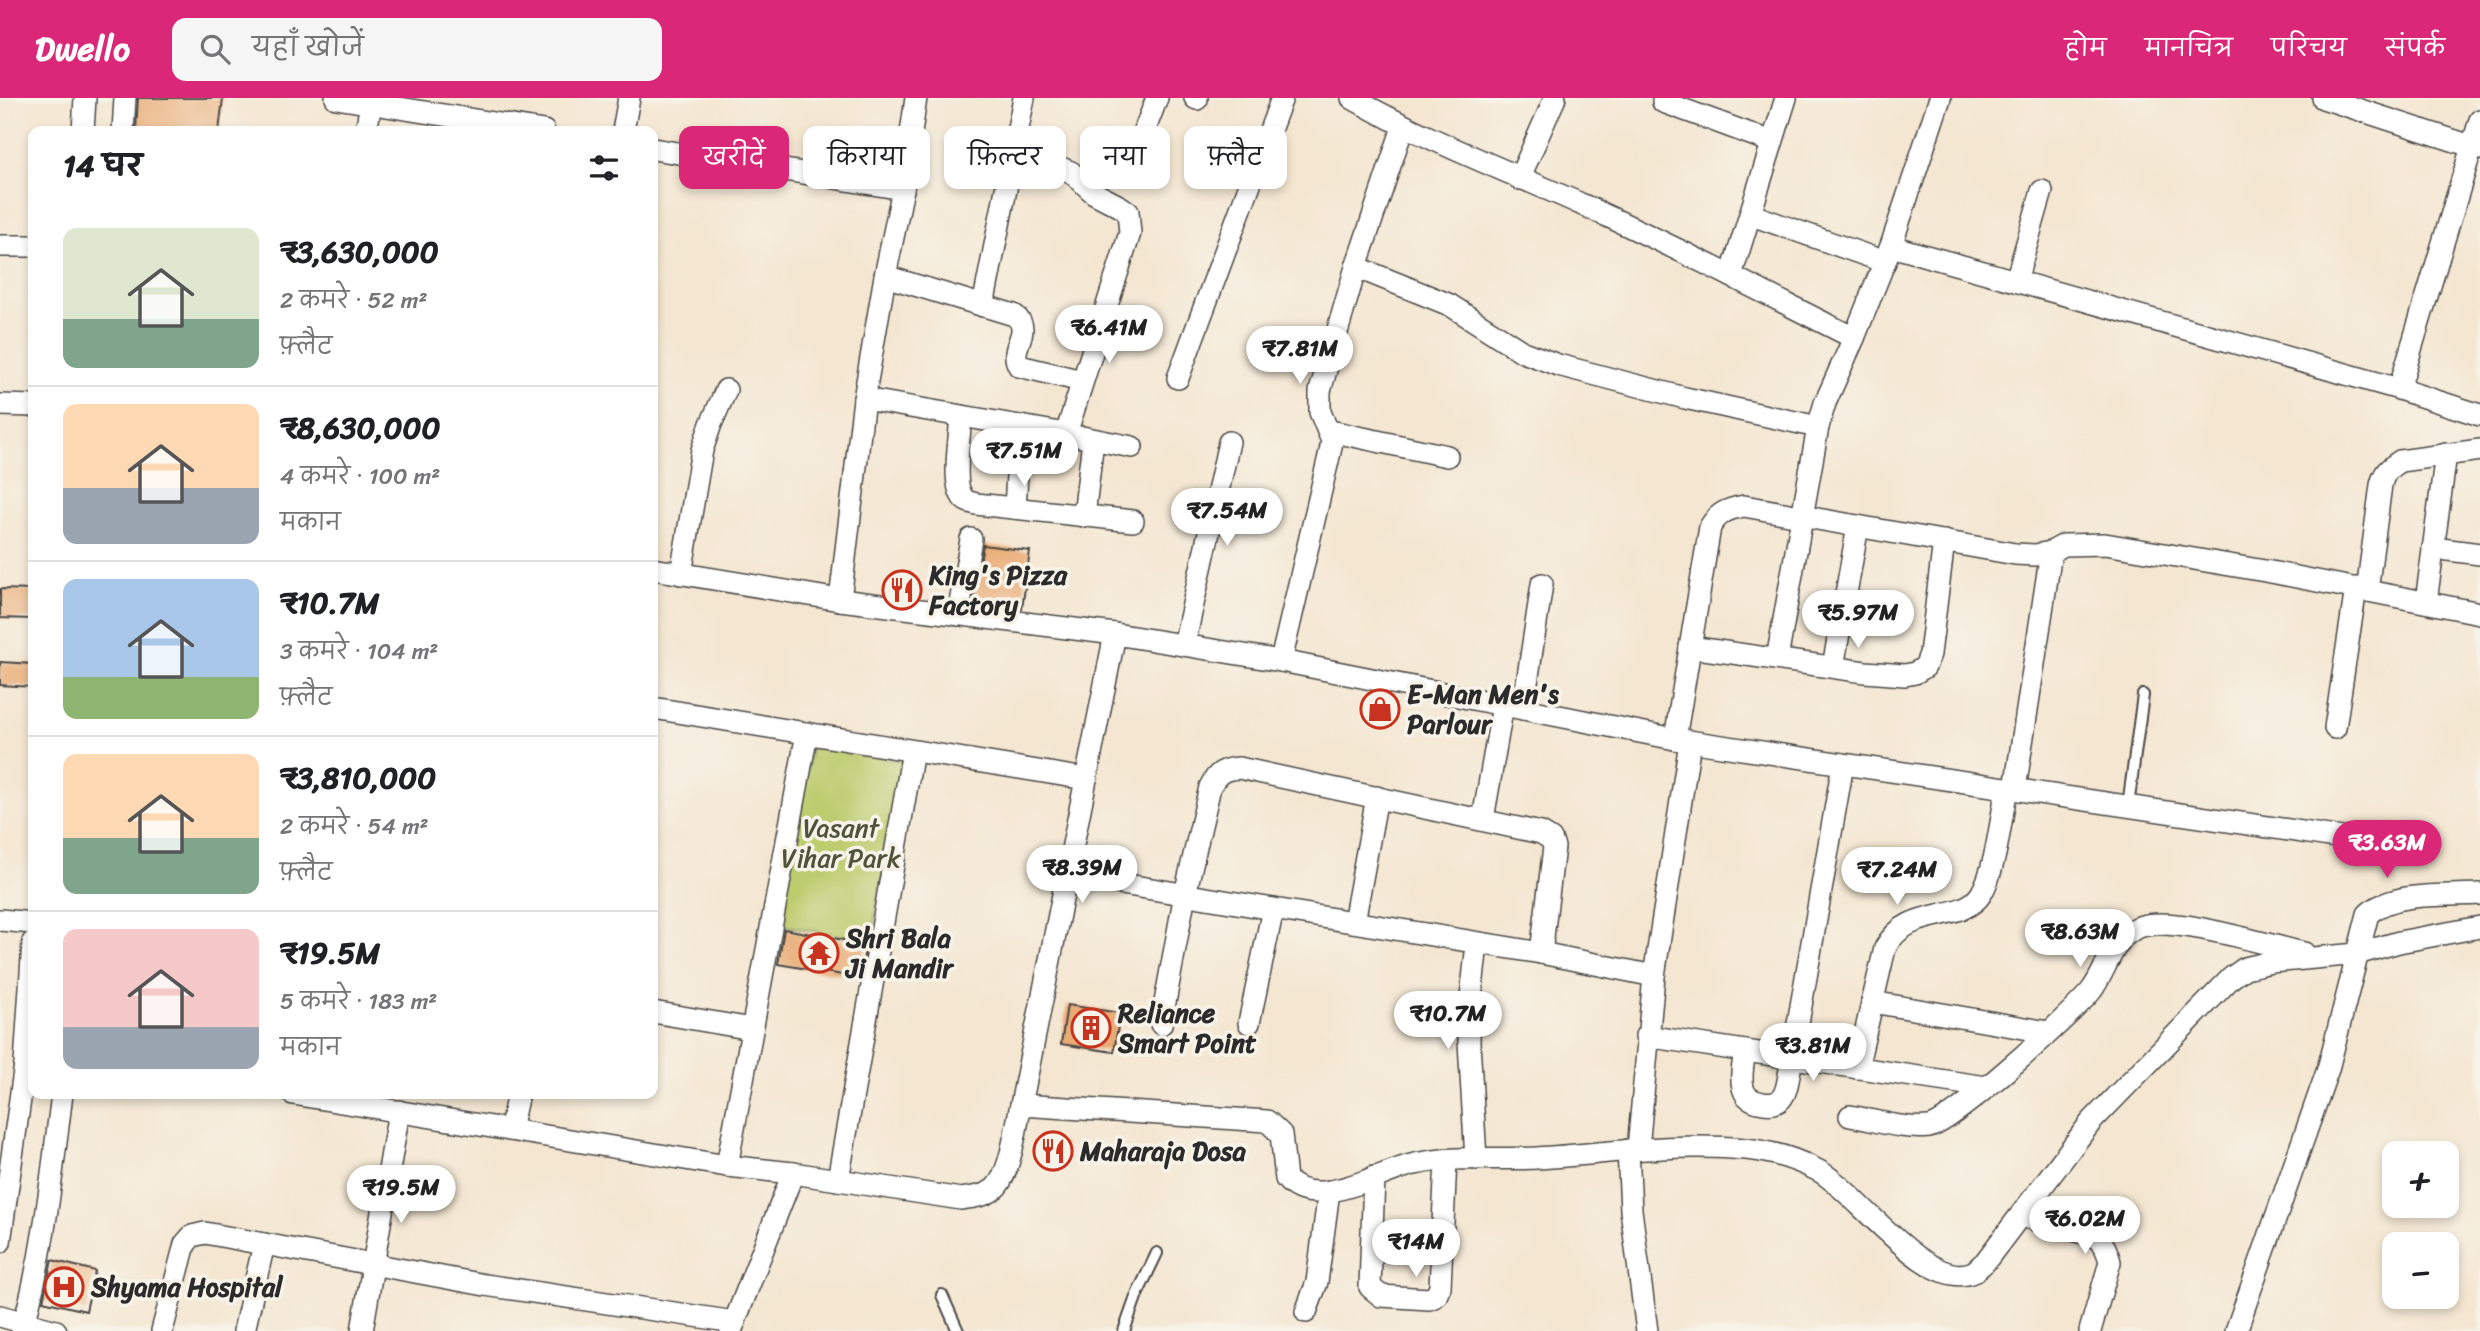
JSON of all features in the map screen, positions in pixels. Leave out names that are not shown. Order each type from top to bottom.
[{"type":"street","points":[[83,126],[85,98]]},
{"type":"street","points":[[123,126],[125,98]]},
{"type":"street","points":[[336,98],[372,100],[516,126]]},
{"type":"street","points":[[624,126],[629,98]]},
{"type":"street","points":[[912,126],[916,98]]},
{"type":"street","points":[[1018,126],[1024,98]]},
{"type":"street","points":[[1146,126],[1157,98]]},
{"type":"street","points":[[1178,378],[1282,98]]},
{"type":"street","points":[[1352,98],[1403,127],[1581,204],[1854,338]]},
{"type":"street","points":[[1519,179],[1555,98]]},
{"type":"street","points":[[1731,276],[1786,98]]},
{"type":"street","points":[[1777,659],[1818,427],[1825,403],[1888,254],[1940,98]]},
{"type":"street","points":[[2323,98],[2475,147]]},
{"type":"street","points":[[367,126],[372,100]]},
{"type":"street","points":[[1663,102],[1772,142]]},
{"type":"street","points":[[2399,389],[2475,147],[2480,120]]},
{"type":"street","points":[[1281,661],[1332,442],[1320,412],[1320,391],[1356,267],[1403,127]]},
{"type":"street","points":[[658,150],[803,173]]},
{"type":"street","points":[[1066,170],[1072,172],[1094,194],[1128,212],[1130,220],[1130,233],[1066,435]]},
{"type":"street","points":[[840,600],[864,399],[903,189]]},
{"type":"street","points":[[983,306],[1006,189]]},
{"type":"street","points":[[2016,281],[2042,191]]},
{"type":"street","points":[[1752,215],[1888,254],[2016,281],[2399,389],[2480,415]]},
{"type":"street","points":[[0,246],[28,246]]},
{"type":"street","points":[[1356,267],[1450,305],[1523,352],[1558,365],[1685,398],[1818,427]]},
{"type":"street","points":[[885,276],[1014,315],[1021,321],[1023,331],[1015,352],[1018,366],[1082,381]]},
{"type":"street","points":[[681,574],[702,450],[726,390]]},
{"type":"street","points":[[864,399],[1132,447]]},
{"type":"street","points":[[0,405],[28,406]]},
{"type":"street","points":[[961,416],[957,481],[959,493],[964,500],[976,504],[1133,521]]},
{"type":"street","points":[[1015,508],[1020,426]]},
{"type":"street","points":[[1329,431],[1447,456]]},
{"type":"street","points":[[1084,516],[1093,440]]},
{"type":"street","points":[[1184,645],[1229,442]]},
{"type":"street","points":[[2335,728],[2383,475],[2400,461],[2480,450]]},
{"type":"street","points":[[2426,602],[2446,454]]},
{"type":"street","points":[[1647,1331],[1631,1210],[1633,1149],[1682,740],[1690,647],[1710,527],[1717,516],[1728,509],[1744,506],[2015,554],[2035,555],[2051,552],[2064,545],[2105,544],[2480,613]]},
{"type":"street","points":[[1833,667],[1858,526]]},
{"type":"street","points":[[958,615],[971,539]]},
{"type":"street","points":[[1690,647],[1833,667],[1905,675],[1915,673],[1925,667],[1930,654],[1944,541]]},
{"type":"street","points":[[2433,548],[2480,554]]},
{"type":"street","points":[[1857,1068],[1885,948],[1897,931],[1916,919],[1966,907],[1982,893],[1989,875],[2011,789],[2051,552]]},
{"type":"street","points":[[658,570],[840,600],[1115,634],[1281,661],[1682,740],[2376,843]]},
{"type":"street","points":[[1483,819],[1542,584]]},
{"type":"street","points":[[326,1099],[727,1166],[793,1173],[961,1199],[981,1196],[997,1186],[1006,1167],[1021,1105],[1115,634]]},
{"type":"street","points":[[658,709],[1086,779]]},
{"type":"street","points":[[727,1166],[807,733]]},
{"type":"street","points":[[838,1180],[913,751]]},
{"type":"street","points":[[1745,1051],[1743,1087],[1747,1096],[1770,1104],[1780,1101],[1786,1094],[1793,1058],[1843,764]]},
{"type":"street","points":[[1161,1024],[1185,894],[1210,787],[1217,774],[1226,769],[1239,768],[1541,832],[1551,839],[1554,846],[1541,953]]},
{"type":"street","points":[[1354,922],[1377,797]]},
{"type":"street","points":[[1067,875],[1541,953],[1654,976]]},
{"type":"street","points":[[2236,1331],[2328,1069],[2368,914],[2379,904],[2396,899],[2480,894]]},
{"type":"street","points":[[1249,1023],[1273,909]]},
{"type":"street","points":[[0,920],[28,923]]},
{"type":"street","points":[[1850,1116],[1928,1127],[1940,1124],[1986,1087],[2091,991],[2120,941],[2128,932],[2143,926],[2157,924],[2206,930],[2320,957]]},
{"type":"street","points":[[1021,1105],[1267,1121],[1281,1134],[1286,1179],[1300,1190],[1318,1192],[1415,1164],[1446,1160],[1536,1158],[1633,1149],[1730,1147],[1775,1152],[1823,1173],[1900,1244],[1926,1263],[1946,1273],[1960,1274],[1973,1272],[1998,1247],[2091,1122],[2231,978],[2245,968],[2271,962],[2357,954],[2399,942],[2480,927]]},
{"type":"street","points":[[1476,1159],[1468,1042],[1477,944]]},
{"type":"street","points":[[1872,1002],[2048,1032]]},
{"type":"street","points":[[658,1013],[752,1029]]},
{"type":"street","points":[[1647,1036],[1986,1087]]},
{"type":"street","points":[[0,1242],[28,1070]]},
{"type":"street","points":[[23,1326],[50,1188],[61,1099]]},
{"type":"street","points":[[510,1130],[517,1099]]},
{"type":"street","points":[[362,1331],[399,1111]]},
{"type":"street","points":[[1374,1177],[1370,1287],[1381,1296],[1429,1299],[1436,1296],[1440,1287],[1446,1160]]},
{"type":"street","points":[[162,1331],[185,1244],[192,1236],[205,1233],[485,1285],[733,1326],[793,1173]]},
{"type":"street","points":[[1306,1312],[1317,1282],[1329,1191]]},
{"type":"street","points":[[2021,1216],[2094,1236],[2102,1241],[2108,1250],[2110,1262],[2090,1331]]},
{"type":"street","points":[[244,1331],[264,1244]]},
{"type":"street","points":[[0,1316],[23,1326],[56,1331]]},
{"type":"lane","points":[[2128,806],[2143,695]]},
{"type":"lane","points":[[1124,1331],[1136,1297],[1157,1253]]},
{"type":"lane","points":[[942,1295],[958,1331]]},
{"type":"green space","name":"Vasant Vihar Park","points":[[811,744],[904,761],[871,941],[778,925]]},
{"type":"building","points":[[138,98],[223,98],[220,126],[136,126]]},
{"type":"building","points":[[983,545],[1030,551],[1022,609],[973,603]]},
{"type":"building","points":[[0,589],[28,590],[28,619],[0,618]]},
{"type":"building","points":[[0,662],[28,664],[28,687],[0,685]]},
{"type":"building","name":"Shri Bala Ji Mandir","points":[[784,929],[866,944],[860,978],[778,964]]},
{"type":"building","name":"Reliance Smart Point","points":[[1067,1005],[1120,1013],[1114,1052],[1061,1044]]},
{"type":"building","name":"Maharaja Dosa","points":[[1042,1140],[1065,1143],[1063,1162],[1040,1159]]},
{"type":"building","points":[[52,1260],[95,1271],[86,1311],[43,1301]]},
{"type":"place","name":"King's Pizza Factory","points":[[902,590]]},
{"type":"place","name":"E-Man Men's Parlour","points":[[1380,709]]},
{"type":"place","name":"Shri Bala Ji Mandir","points":[[819,953]]},
{"type":"place","name":"Reliance Smart Point","points":[[1091,1028]]},
{"type":"place","name":"Maharaja Dosa","points":[[1053,1151]]},
{"type":"place","name":"Shyama Hospital","points":[[64,1287]]}]
